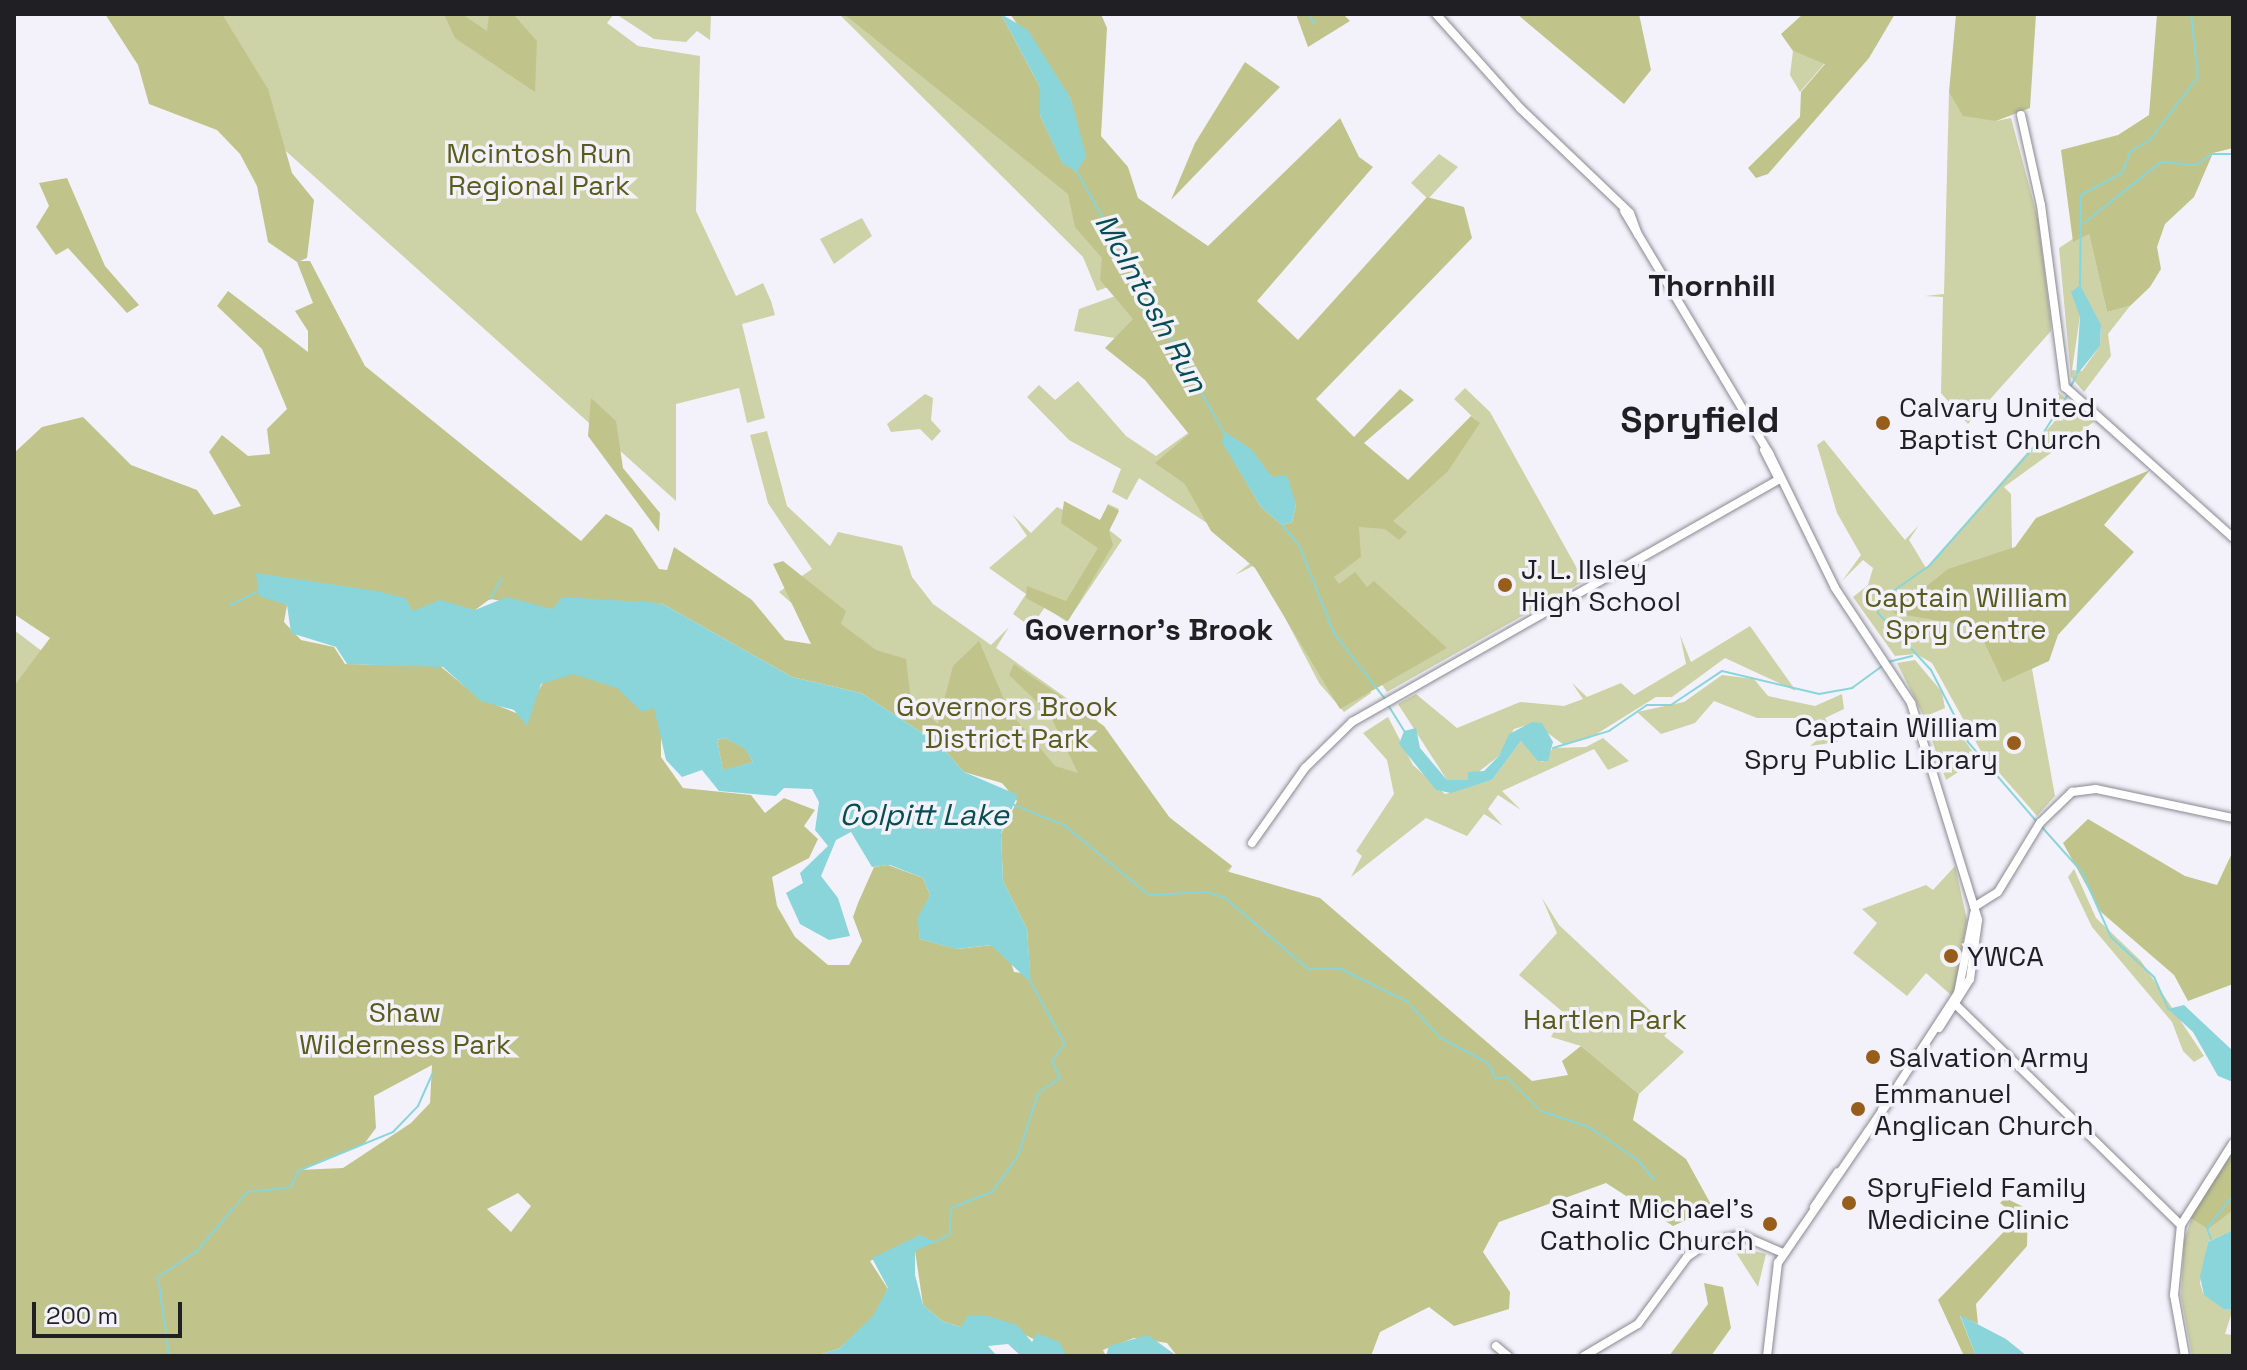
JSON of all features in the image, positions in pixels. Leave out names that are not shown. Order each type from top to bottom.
[{"type":"main road","points":[[1436,14],[1624,211],[1764,450],[1835,588],[1896,677],[1971,891],[1977,955],[1965,992],[1783,1253],[1768,1311],[1767,1356]]},
{"type":"main road","points":[[2021,115],[2041,205],[2065,387],[2233,538]]},
{"type":"main road","points":[[1252,843],[1305,768],[1371,710],[1779,479]]},
{"type":"main road","points":[[1948,1022],[1956,1004],[1974,910],[1998,892],[2035,830],[2064,796],[2096,789],[2233,818]]},
{"type":"main road","points":[[1971,891],[1998,892]]},
{"type":"main road","points":[[1965,992],[1973,1018]]},
{"type":"main road","points":[[1956,1004],[2181,1225]]},
{"type":"main road","points":[[1939,1028],[1948,1022],[1973,1018]]},
{"type":"main road","points":[[2185,1356],[2174,1295],[2181,1225],[2233,1143]]},
{"type":"main road","points":[[1584,1356],[1638,1324],[1685,1260],[1707,1243],[1741,1235],[1783,1253]]},
{"type":"main road","points":[[1496,1346],[1508,1356]]},
{"type":"green space","name":"Shaw Wilderness Park","points":[[105,14],[222,14],[268,89],[292,173],[314,200],[307,258],[300,261],[310,261],[365,366],[581,541],[606,514],[632,528],[659,569],[667,570],[674,547],[752,600],[785,640],[811,644],[773,564],[783,561],[846,611],[841,624],[876,650],[906,659],[911,701],[938,724],[953,666],[979,641],[1009,711],[1055,766],[1078,773],[1049,713],[1009,675],[1014,664],[1104,726],[1169,817],[1232,866],[1226,871],[1320,898],[1532,1081],[1568,1075],[1562,1061],[1581,1046],[1639,1094],[1633,1120],[1686,1159],[1713,1208],[1673,1226],[1606,1183],[1499,1222],[1483,1252],[1510,1292],[1509,1309],[1454,1326],[1429,1307],[1380,1332],[1371,1356],[1177,1356],[1167,1343],[1134,1338],[1103,1350],[1106,1356],[1067,1356],[988,1316],[961,1327],[942,1321],[923,1305],[915,1251],[903,1247],[870,1261],[888,1289],[873,1317],[840,1348],[816,1356],[14,1356],[14,686],[50,638],[14,614],[14,453],[42,427],[83,417],[131,465],[197,490],[214,515],[241,506],[209,452],[222,435],[248,456],[270,454],[267,429],[287,409],[262,349],[217,306],[228,291],[308,352],[308,331],[295,311],[313,303],[297,262],[268,242],[257,186],[240,154],[217,130],[149,104],[138,65]],"holes":[[[270,597],[413,611],[475,610],[490,599],[552,609],[661,603],[792,677],[861,693],[938,743],[964,772],[1002,783],[1017,801],[1001,834],[1003,881],[1027,929],[1030,974],[1014,972],[1009,956],[992,945],[957,949],[920,939],[918,920],[930,895],[923,878],[888,865],[874,867],[858,903],[853,917],[862,941],[849,965],[828,965],[795,937],[777,906],[772,877],[809,858],[818,839],[804,826],[815,810],[784,798],[765,813],[751,795],[683,788],[661,757],[661,717],[652,704],[586,673],[549,672],[528,709],[516,713],[479,698],[440,666],[345,664],[334,647],[301,640],[284,622],[287,605]],[[432,1065],[430,1103],[411,1123],[343,1168],[299,1170],[364,1144],[376,1128],[374,1096]],[[518,1193],[531,1206],[511,1232],[487,1209]]]},
{"type":"green space","name":"Mcintosh Run Regional Park","points":[[133,14],[614,14],[607,23],[638,46],[700,56],[696,211],[736,296],[763,283],[771,301],[775,315],[742,324],[765,418],[747,423],[739,388],[676,404],[676,501]]},
{"type":"green space","points":[[444,14],[462,14],[487,31],[489,14],[513,14],[537,41],[535,92],[455,38]]},
{"type":"green space","points":[[616,14],[711,14],[710,40],[697,31],[686,42],[654,39]]},
{"type":"green space","points":[[801,14],[868,14],[1101,216],[1111,286],[1097,291],[1083,257],[841,16]]},
{"type":"green space","points":[[844,14],[1001,14],[1040,87],[1040,115],[1062,162],[1077,172],[1071,99],[1010,14],[1101,14],[1107,28],[1101,136],[1128,167],[1138,198],[1208,246],[1340,118],[1359,157],[1373,167],[1257,301],[1298,340],[1427,197],[1464,207],[1472,238],[1316,399],[1354,437],[1400,389],[1414,400],[1364,443],[1408,480],[1471,416],[1480,423],[1448,471],[1393,521],[1407,532],[1399,540],[1385,529],[1359,527],[1361,557],[1334,577],[1339,584],[1355,572],[1367,587],[1374,581],[1447,648],[1340,709],[1255,568],[1211,531],[1185,484],[1155,463],[1189,434],[1145,380],[1105,348],[1133,319],[1100,280],[1102,258],[1075,227],[1068,194]],"holes":[[[1225,432],[1272,477],[1285,480],[1296,505],[1292,522],[1282,525],[1261,507],[1225,446]]]},
{"type":"green space","points":[[1296,14],[1343,14],[1350,21],[1308,47]]},
{"type":"green space","points":[[1517,14],[1639,14],[1651,70],[1624,104]]},
{"type":"green space","points":[[1803,14],[1895,14],[1869,58],[1768,174],[1756,178],[1748,168],[1800,117],[1801,92],[1825,64],[1793,51],[1781,34]]},
{"type":"green space","points":[[1956,14],[2036,14],[2030,108],[1996,121],[1963,116],[1949,92]]},
{"type":"green space","points":[[2157,14],[2233,14],[2233,148],[2213,153],[2194,197],[2165,224],[2157,247],[2161,269],[2150,287],[2130,306],[2107,312],[2089,234],[2073,242],[2061,150],[2118,135],[2149,115]]},
{"type":"green space","points":[[1793,51],[1825,63],[1800,92],[1790,75]]},
{"type":"green space","points":[[1245,62],[1280,87],[1171,200],[1195,143]]},
{"type":"green space","points":[[1949,92],[1996,121],[2011,118],[2038,219],[2051,331],[1968,424],[1941,393],[1943,297],[1925,296],[1944,294]]},
{"type":"green space","points":[[1439,154],[1458,167],[1428,199],[1411,183]]},
{"type":"green space","points":[[67,178],[105,266],[139,305],[127,313],[68,248],[56,255],[36,227],[49,206],[39,183]]},
{"type":"green space","points":[[862,218],[872,236],[834,264],[820,239]]},
{"type":"green space","points":[[2080,234],[2089,234],[2107,312],[2130,306],[2108,334],[2111,356],[2084,392],[2071,377],[2059,248]],"holes":[[[2080,316],[2101,325],[2100,346],[2082,371],[2072,370]]]},
{"type":"green space","points":[[1124,293],[1366,682],[1371,693],[1344,712],[1319,683],[1257,564],[1235,575],[1253,561],[1234,541],[1139,478],[1127,500],[1112,492],[1121,469],[1069,440],[1027,397],[1039,385],[1055,400],[1078,381],[1126,436],[1156,456],[1188,433],[1114,338],[1074,331],[1079,309]]},
{"type":"green space","points":[[1465,388],[1490,412],[1584,581],[1387,692],[1329,607],[1355,440],[1410,495],[1479,423],[1454,399]]},
{"type":"green space","name":"Captain William Spry Centre","points":[[2058,392],[2095,421],[2004,487],[2011,494],[2012,548],[2043,656],[2032,669],[2055,796],[2037,816],[1982,753],[1932,663],[1916,654],[1895,656],[1853,597],[1868,585],[1873,568],[1863,560],[1842,581],[1861,555],[1837,513],[1817,445],[1824,440],[1905,540],[1919,525],[1909,540],[1926,568],[2061,414]]},
{"type":"green space","points":[[925,394],[933,398],[931,420],[941,431],[932,441],[920,429],[891,432],[887,424]]},
{"type":"green space","points":[[591,398],[616,421],[623,468],[660,513],[659,532],[588,436]]},
{"type":"green space","name":"Governors Brook District Park","points":[[767,431],[787,506],[830,546],[838,532],[902,546],[912,577],[933,604],[991,645],[1009,627],[996,648],[1096,719],[1179,830],[1232,866],[1217,894],[982,773],[779,592],[812,569],[768,503],[750,435]]},
{"type":"green space","points":[[2150,470],[2104,525],[2134,552],[2058,635],[2049,661],[2003,682],[1977,627],[1893,613],[1948,569],[2015,547],[2036,518]]},
{"type":"green space","points":[[1064,501],[1100,520],[1108,505],[1119,511],[1109,531],[1113,545],[1068,621],[1026,598],[1027,586],[1066,601],[1098,548],[1061,523]]},
{"type":"green space","points":[[1108,504],[1119,509],[1109,530],[1122,540],[1067,622],[1045,607],[1031,627],[1013,614],[1026,594],[989,568],[1027,536],[1012,514],[1031,533],[1057,507],[1098,526]]},
{"type":"green space","points":[[1750,626],[1796,691],[1725,658],[1672,697],[1656,697],[1590,738],[1564,745],[1534,723],[1514,729],[1499,756],[1468,780],[1447,780],[1398,704],[1416,694],[1457,728],[1520,702],[1564,706],[1583,699],[1572,683],[1587,697],[1621,683],[1634,695],[1686,664],[1680,635],[1691,662]]},
{"type":"green space","points":[[14,630],[51,658],[14,703]]},
{"type":"green space","name":"Captain William Spry Centre","points":[[1915,660],[1942,692],[1945,708],[1924,717],[1897,663]]},
{"type":"green space","points":[[1722,675],[1754,679],[1768,696],[1815,706],[1842,694],[1844,709],[1825,718],[1838,742],[1810,746],[1827,732],[1804,718],[1757,718],[1714,701],[1695,723],[1661,734],[1637,712],[1684,702]]},
{"type":"green space","points":[[1388,717],[1413,765],[1445,794],[1492,780],[1521,741],[1542,762],[1553,748],[1586,747],[1603,738],[1629,761],[1608,770],[1594,749],[1502,791],[1521,810],[1498,795],[1488,809],[1503,826],[1484,814],[1467,836],[1426,818],[1351,877],[1362,856],[1356,851],[1394,794],[1387,760],[1363,733]]},
{"type":"green space","name":"Captain William Spry Centre","points":[[1955,727],[1978,759],[1946,780],[1929,732]]},
{"type":"green space","points":[[725,738],[745,748],[753,762],[723,771],[717,740]]},
{"type":"green space","points":[[2088,819],[2185,876],[2217,885],[2233,851],[2233,984],[2188,1001],[2174,975],[2101,912],[2063,843]]},
{"type":"green space","points":[[1955,866],[1967,920],[1955,988],[1951,995],[1926,973],[1907,996],[1853,953],[1877,923],[1862,909],[1926,885],[1933,890]]},
{"type":"green space","points":[[2074,869],[2096,918],[2141,961],[2204,1056],[2194,1062],[2183,1051],[2172,1022],[2092,927],[2068,877]]},
{"type":"green space","name":"Hartlen Park","points":[[1542,898],[1559,925],[1670,1029],[1664,1036],[1684,1052],[1639,1094],[1581,1046],[1551,1037],[1564,1013],[1519,975],[1557,933]]},
{"type":"green space","points":[[2233,1151],[2233,1230],[2208,1242],[2200,1283],[2203,1293],[2233,1309],[2225,1334],[2233,1335],[2233,1356],[2192,1356],[2181,1297],[2184,1241],[2197,1202]]},
{"type":"green space","points":[[2233,1151],[2233,1210],[2208,1229],[2191,1218]]},
{"type":"green space","points":[[2005,1198],[2028,1209],[2027,1246],[1976,1304],[1978,1324],[1960,1316],[1976,1356],[1964,1356],[1938,1300],[2018,1217],[2000,1203]]},
{"type":"green space","points":[[1731,1245],[1766,1254],[1758,1287]]},
{"type":"green space","points":[[1704,1283],[1723,1287],[1731,1328],[1711,1356],[1669,1356],[1708,1304]]},
{"type":"water","points":[[1001,14],[1028,30],[1071,99],[1086,156],[1077,172],[1062,163],[1040,115],[1040,87]]},
{"type":"water","points":[[2080,285],[2101,325],[2100,346],[2076,376],[2080,317],[2071,292]]},
{"type":"water","points":[[1225,432],[1251,449],[1272,477],[1287,475],[1296,505],[1292,522],[1282,525],[1261,507],[1222,442]]},
{"type":"water","name":"Colpitt Lake","points":[[256,573],[377,591],[405,598],[413,611],[440,600],[475,610],[507,597],[552,609],[563,597],[661,603],[792,677],[861,693],[938,743],[964,772],[1018,795],[1001,833],[1003,881],[1027,929],[1031,983],[991,945],[956,949],[920,939],[917,919],[930,895],[923,878],[890,865],[872,867],[851,832],[836,840],[821,876],[838,898],[850,936],[829,940],[800,924],[786,893],[803,883],[800,873],[828,846],[815,830],[819,802],[812,789],[784,788],[776,796],[719,791],[702,770],[682,777],[666,760],[654,708],[642,712],[617,688],[573,674],[541,684],[527,726],[514,710],[481,701],[443,667],[347,664],[336,647],[291,633],[287,605],[259,596]],"holes":[[[725,738],[745,749],[753,762],[723,770],[717,740]]]},
{"type":"water","points":[[1532,722],[1542,723],[1553,742],[1548,761],[1538,761],[1521,741],[1492,780],[1451,793],[1436,790],[1399,744],[1404,731],[1416,728],[1420,748],[1447,780],[1468,780],[1468,772],[1484,771],[1499,756],[1509,734]]},
{"type":"water","points":[[2184,1005],[2233,1051],[2233,1082],[2218,1076],[2193,1032],[2168,1009]]},
{"type":"water","points":[[2233,1230],[2233,1309],[2224,1309],[2204,1295],[2200,1277],[2208,1242]]},
{"type":"water","points":[[920,1235],[935,1242],[915,1251],[915,1275],[923,1305],[942,1321],[961,1327],[968,1316],[988,1316],[1017,1325],[1032,1342],[1037,1333],[1059,1342],[1067,1356],[1021,1356],[1008,1344],[988,1346],[997,1356],[816,1356],[840,1348],[873,1316],[888,1288],[872,1258]]},
{"type":"water","points":[[1960,1315],[2006,1339],[2027,1356],[1976,1356]]},
{"type":"water","points":[[1148,1335],[1177,1356],[1106,1356],[1109,1346]]},
{"type":"waterway","points":[[1308,14],[1315,24]]},
{"type":"waterway","points":[[2080,285],[2081,195],[2122,173],[2131,151],[2150,140],[2198,77],[2191,14]]},
{"type":"waterway","points":[[2084,223],[2161,162],[2197,165],[2211,154],[2233,154]]},
{"type":"waterway","name":"McIntosh Run","points":[[1077,172],[1224,433]]},
{"type":"waterway","points":[[2071,386],[2076,376]]},
{"type":"waterway","points":[[2037,822],[1968,742],[1931,670],[1878,613],[1879,601],[1929,566],[2035,446],[2067,396]]},
{"type":"waterway","name":"McIntosh Run","points":[[1282,525],[1299,545],[1334,633],[1385,699]]},
{"type":"waterway","points":[[490,599],[502,578]]},
{"type":"waterway","points":[[231,605],[257,592]]},
{"type":"waterway","name":"McIntosh Run","points":[[1888,662],[1912,656]]},
{"type":"waterway","name":"McIntosh Run","points":[[1553,748],[1609,731],[1647,705],[1671,705],[1722,671],[1819,694],[1852,688],[1882,666]]},
{"type":"waterway","name":"McIntosh Run","points":[[1388,705],[1404,731]]},
{"type":"waterway","points":[[1014,805],[1064,825],[1149,895],[1208,892],[1225,898],[1308,969],[1341,969],[1408,1002],[1439,1037],[1488,1063],[1496,1079],[1507,1077],[1541,1111],[1589,1127],[1638,1160],[1654,1180]]},
{"type":"waterway","name":"McIntosh Run","points":[[2041,826],[2082,872],[2111,937],[2154,977],[2168,1009]]},
{"type":"waterway","points":[[935,1242],[950,1234],[951,1208],[992,1192],[1018,1156],[1038,1093],[1060,1078],[1052,1061],[1065,1044],[1031,983]]},
{"type":"waterway","points":[[169,1356],[158,1277],[197,1251],[247,1192],[291,1187],[298,1171],[393,1132],[418,1106],[432,1074]]},
{"type":"waterway","name":"McIntosh Run","points":[[2211,1239],[2207,1228],[2233,1196]]},
{"type":"place","name":"Calvary United Baptist Church","points":[[1883,423]]},
{"type":"place","name":"J. L. Ilsley High School","points":[[1505,585]]},
{"type":"place","name":"Captain William Spry Public Library","points":[[2014,743]]},
{"type":"place","name":"YWCA","points":[[1951,956]]},
{"type":"place","name":"Salvation Army","points":[[1873,1057]]},
{"type":"place","name":"Emmanuel Anglican Church","points":[[1858,1109]]},
{"type":"place","name":"SpryField Family Medicine Clinic","points":[[1849,1203]]},
{"type":"place","name":"Saint Michael’s Catholic Church","points":[[1770,1224]]},
{"type":"district","name":"Thornhill","points":[[1712,286]]},
{"type":"district","name":"Spryfield","points":[[1700,421]]},
{"type":"district","name":"Governor's Brook","points":[[1149,630]]}]
